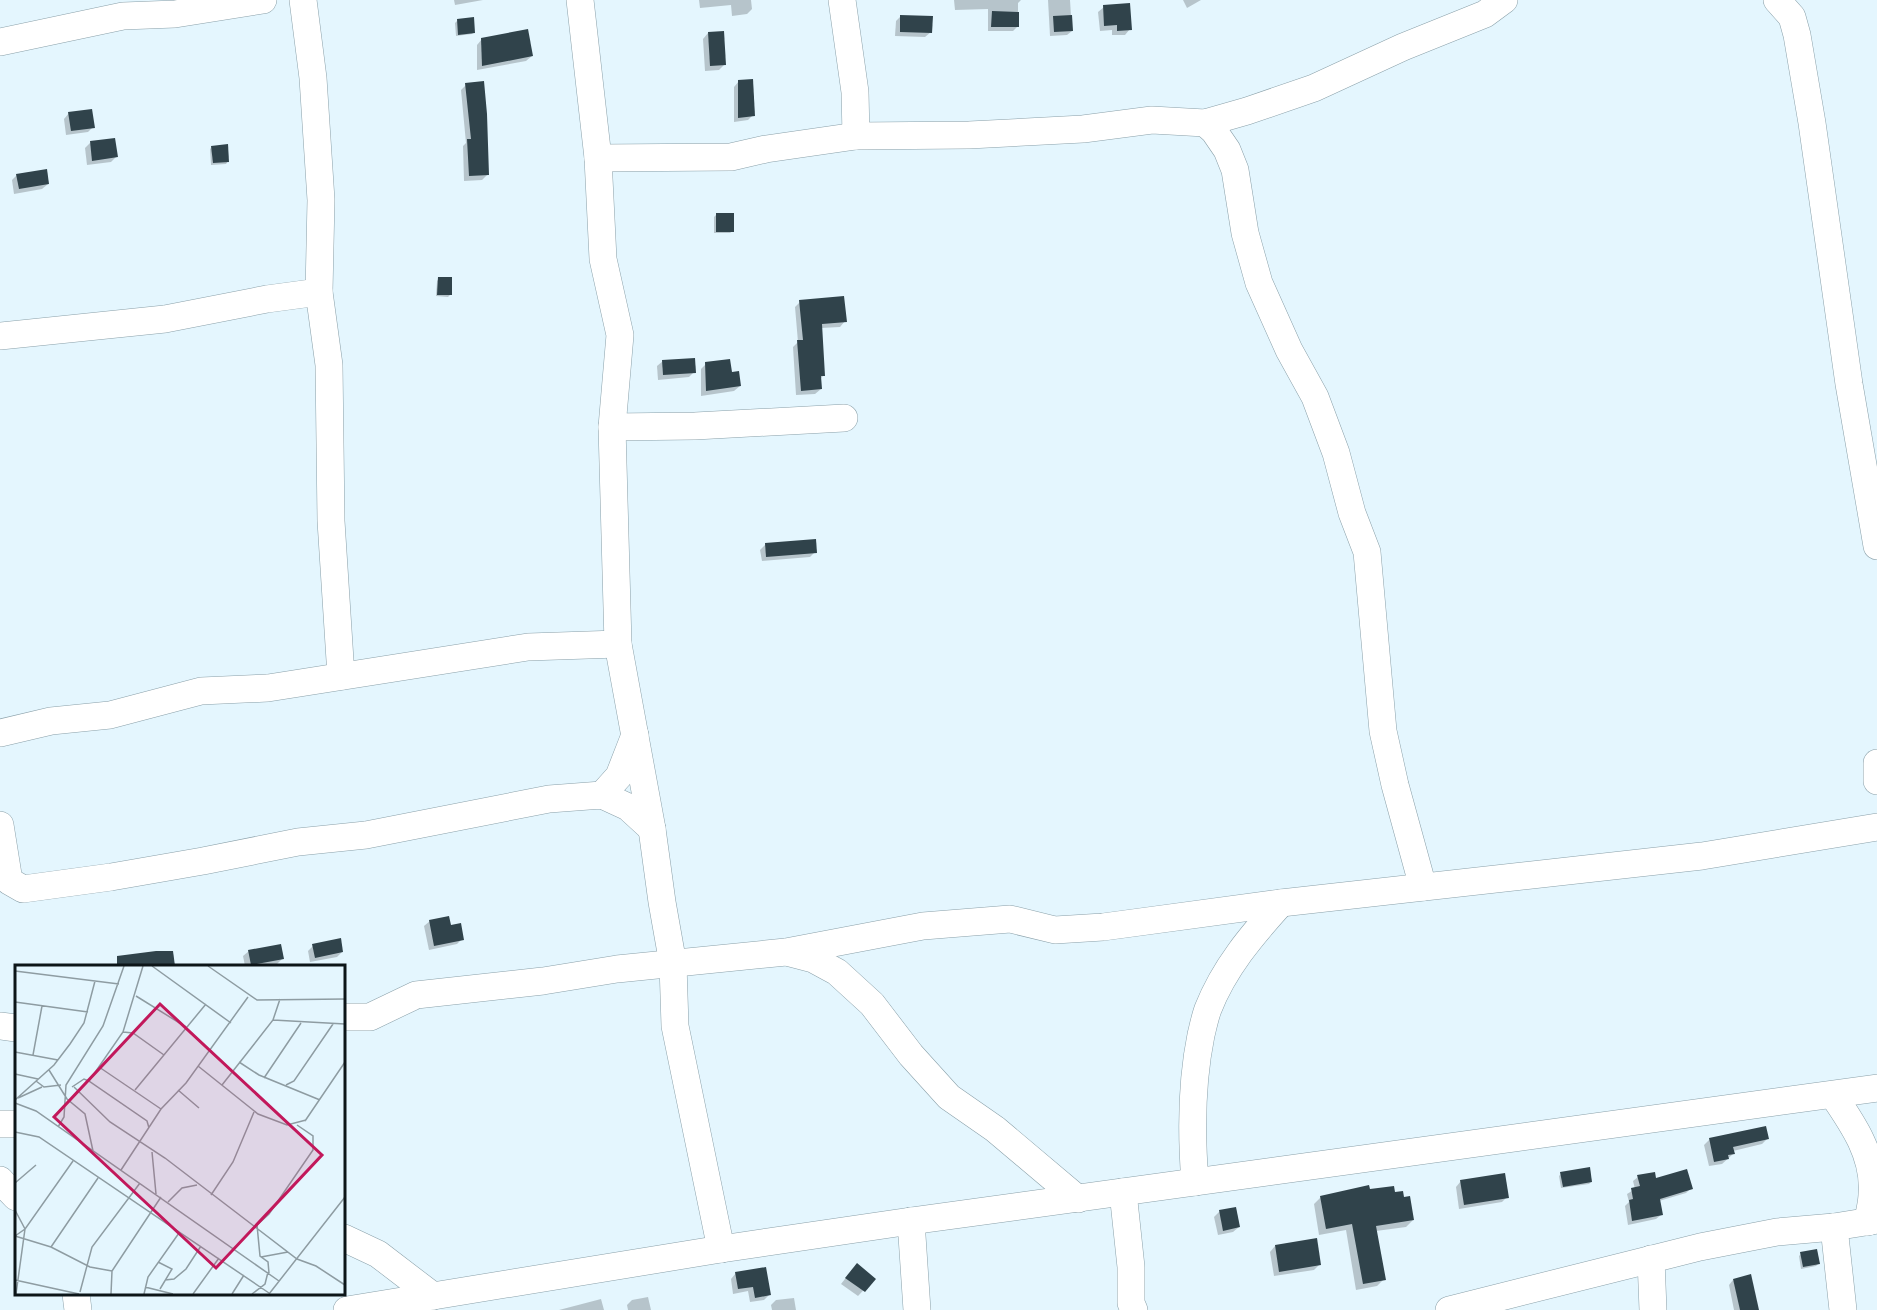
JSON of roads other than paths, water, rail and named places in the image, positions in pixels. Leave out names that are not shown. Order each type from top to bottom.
[{"type":"street","points":[[0,42],[123,16],[176,14],[263,0]]},
{"type":"street","points":[[303,0],[313,78],[321,200],[319,292],[329,365],[331,521],[342,676]]},
{"type":"street","points":[[580,0],[598,158],[603,259],[620,335],[612,427],[618,644],[652,828],[673,964],[675,1026],[721,1249]]},
{"type":"street","points":[[842,0],[855,93],[856,136]]},
{"type":"street","points":[[598,158],[731,157],[766,149],[856,136],[969,135],[1083,129],[1152,120],[1205,123],[1314,88],[1403,47],[1485,14],[1504,0]]},
{"type":"street","points":[[1777,0],[1792,17],[1797,34],[1817,154],[1849,384],[1877,546]]},
{"type":"street","points":[[1227,150],[1233,132],[1247,111]]},
{"type":"street","points":[[1205,123],[1214,131],[1227,150],[1235,170],[1245,233],[1259,283],[1289,350],[1315,397],[1336,453],[1352,513],[1367,552],[1383,731],[1423,887]]},
{"type":"street","points":[[0,336],[165,319],[267,299],[319,292]]},
{"type":"street","points":[[612,427],[695,426],[844,418]]},
{"type":"street","points":[[0,733],[51,721],[110,715],[201,691],[268,688],[528,647],[618,644]]},
{"type":"street","points":[[602,795],[619,776],[635,735]]},
{"type":"street","points":[[1877,763],[1877,781]]},
{"type":"street","points":[[0,825],[4,882],[23,889],[111,877],[298,842],[366,835],[549,799],[602,795],[628,807],[652,828]]},
{"type":"street","points":[[345,1017],[370,1017],[416,996],[543,981],[617,969],[786,952],[923,926],[1010,920],[1055,930],[1103,927],[1281,903],[1702,856],[1877,827]]},
{"type":"street","points":[[1195,1182],[1192,1139],[1194,1068],[1207,1010],[1244,945],[1281,903]]},
{"type":"street","points":[[786,952],[813,959],[837,972],[872,1004],[911,1055],[949,1097],[995,1129],[1078,1199]]},
{"type":"street","points":[[0,1026],[15,1028]]},
{"type":"street","points":[[347,1310],[721,1249],[912,1221],[1877,1088]]},
{"type":"street","points":[[1449,1310],[1651,1260],[1778,1232],[1872,1221],[1873,1150],[1833,1095]]},
{"type":"street","points":[[0,1180],[15,1196]]},
{"type":"street","points":[[1123,1192],[1131,1267],[1131,1303],[1134,1310]]},
{"type":"street","points":[[912,1221],[916,1310]]},
{"type":"street","points":[[1834,1227],[1843,1310]]},
{"type":"street","points":[[345,1238],[378,1254],[433,1296]]},
{"type":"street","points":[[1651,1260],[1653,1310]]},
{"type":"street","points":[[76,1295],[78,1310]]}]
